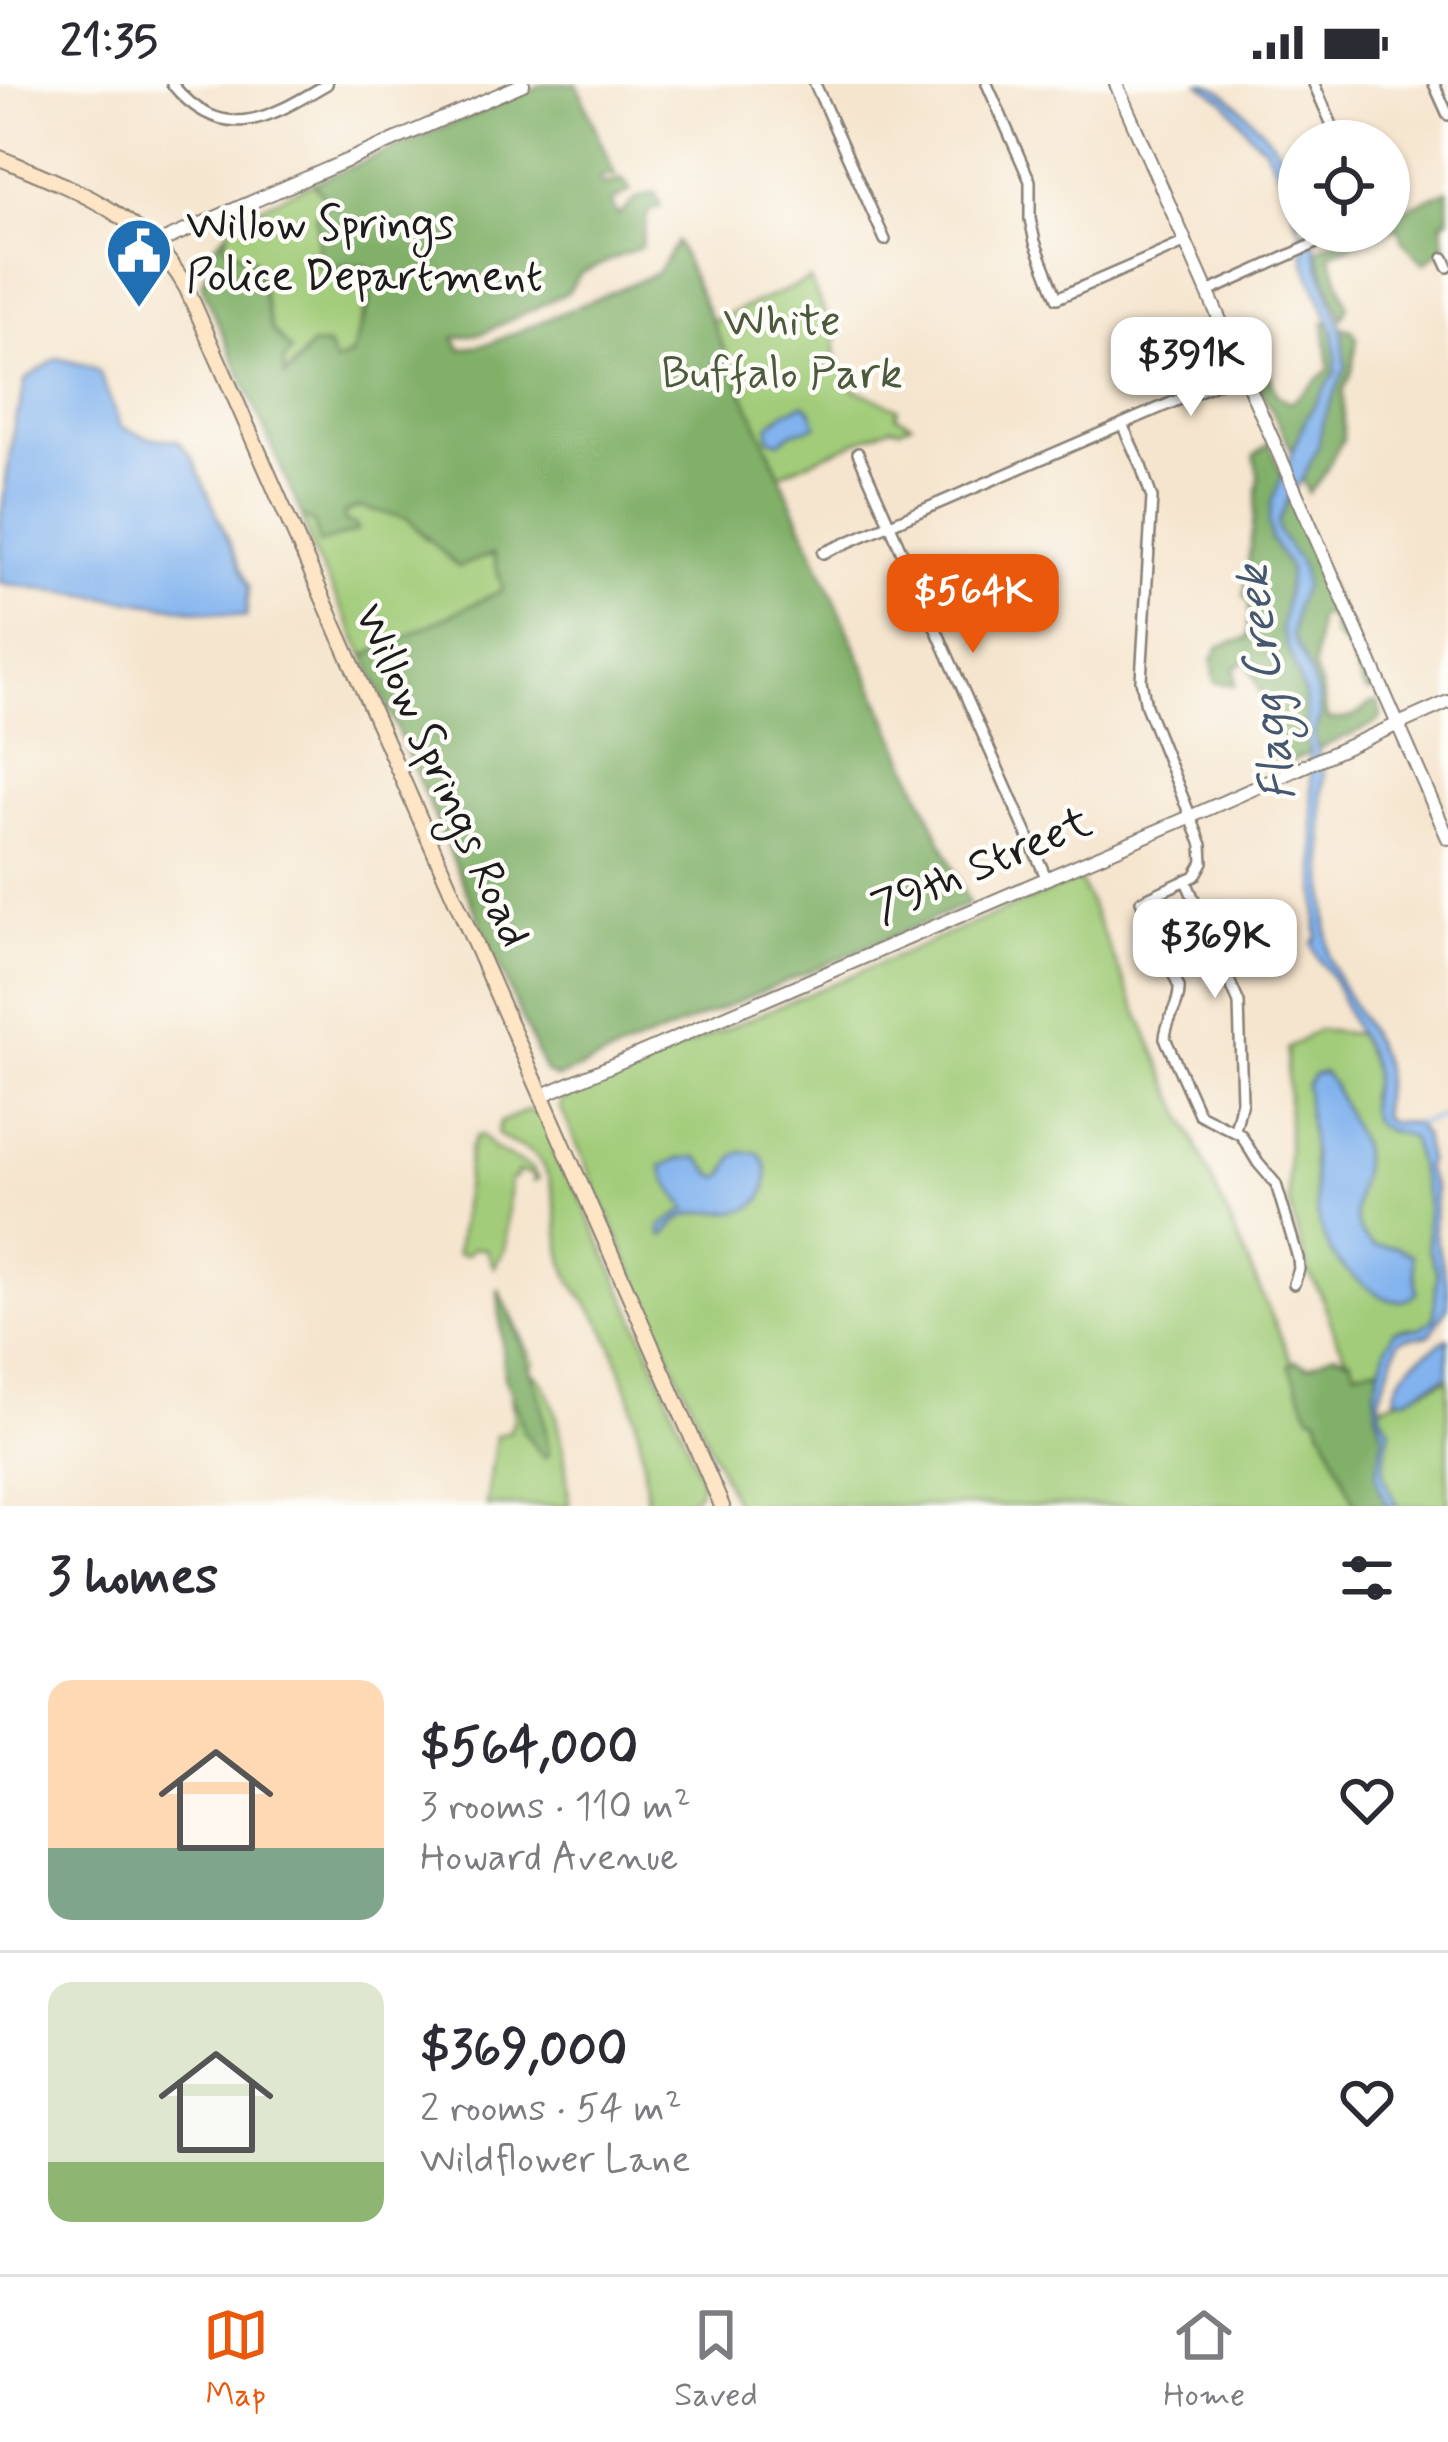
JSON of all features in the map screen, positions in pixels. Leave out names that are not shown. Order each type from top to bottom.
[{"type":"main road","name":"Willow Springs Road","points":[[0,158],[116,212],[175,267],[722,1506]]},
{"type":"street","points":[[172,84],[207,113],[232,120],[273,115],[309,88],[327,84]]},
{"type":"street","points":[[155,244],[494,90],[523,84]]},
{"type":"street","points":[[815,84],[884,240]]},
{"type":"street","points":[[987,84],[1030,182],[1035,242],[1057,298],[1186,242]]},
{"type":"street","points":[[1116,84],[1448,838]]},
{"type":"street","points":[[1314,84],[1330,120]]},
{"type":"street","points":[[1435,84],[1448,115]]},
{"type":"street","points":[[1208,292],[1297,252]]},
{"type":"street","points":[[823,553],[1243,372]]},
{"type":"street","points":[[1122,424],[1152,498],[1143,693],[1202,845],[1203,862],[1195,876],[1142,901],[1178,987],[1165,1038],[1199,1114],[1246,1139],[1280,1191],[1300,1269],[1294,1284]]},
{"type":"street","points":[[858,453],[1046,877]]},
{"type":"street","name":"79th Street","points":[[543,1095],[1448,702]]},
{"type":"street","points":[[1186,881],[1239,1003],[1242,1102],[1234,1130]]},
{"type":"green space","points":[[544,84],[577,84],[615,175],[600,177],[603,185],[623,179],[631,191],[611,202],[618,216],[637,198],[655,193],[661,206],[648,212],[641,247],[581,273],[568,292],[483,333],[454,338],[461,349],[491,343],[657,273],[677,242],[969,904],[557,1078],[545,1072],[365,656],[503,590],[493,554],[458,567],[407,518],[358,507],[344,513],[345,522],[356,525],[357,531],[319,544],[314,523],[302,516],[202,286],[216,243],[228,231],[224,244],[255,261],[272,330],[291,351],[283,363],[285,376],[311,345],[328,346],[335,363],[352,355],[370,301],[365,265],[320,267],[316,215],[327,201],[313,183]]},
{"type":"green space","points":[[313,183],[365,265],[370,301],[352,354],[335,363],[311,345],[285,377],[283,364],[291,351],[272,330],[255,261],[223,244],[231,225]]},
{"type":"green space","points":[[1448,190],[1448,220],[1442,222],[1445,247],[1424,264],[1410,249],[1410,207]]},
{"type":"green space","points":[[1317,252],[1335,252],[1330,254],[1348,307],[1342,318]]},
{"type":"green space","name":"White Buffalo Park","points":[[810,280],[836,338],[835,354],[850,387],[898,408],[896,416],[911,423],[778,475],[712,321]]},
{"type":"green space","points":[[1324,322],[1352,330],[1357,339],[1352,371],[1343,390],[1343,439],[1308,493],[1250,366],[1265,362],[1277,395],[1291,403],[1329,369]]},
{"type":"green space","points":[[1269,443],[1375,691],[1364,688],[1349,650],[1334,636],[1329,614],[1318,617],[1314,669],[1327,719],[1350,718],[1378,702],[1381,717],[1275,770],[1268,751],[1283,748],[1247,660],[1235,667],[1235,685],[1215,682],[1212,660],[1219,646],[1248,638],[1250,603],[1244,596],[1259,477],[1254,456]]},
{"type":"green space","points":[[358,507],[407,518],[426,539],[493,553],[504,589],[365,656],[314,554],[302,516],[314,523],[345,523],[344,513]]},
{"type":"green space","points":[[1079,879],[1322,1430],[1448,1379],[1448,1506],[736,1506],[560,1106],[565,1097]]},
{"type":"green space","points":[[1318,1030],[1357,1034],[1375,1073],[1368,1097],[1387,1131],[1399,1131],[1412,1139],[1427,1201],[1428,1248],[1437,1272],[1434,1319],[1420,1328],[1395,1330],[1380,1366],[1355,1371],[1309,1274],[1289,1203],[1287,1049]]},
{"type":"green space","points":[[529,1110],[548,1126],[649,1349],[701,1478],[691,1499],[647,1506],[640,1436],[629,1392],[603,1326],[567,1272],[551,1183],[536,1157],[497,1133],[500,1122]]},
{"type":"green space","points":[[482,1135],[494,1149],[531,1168],[538,1179],[517,1172],[510,1179],[505,1249],[494,1267],[486,1249],[457,1254],[470,1148],[476,1136]]},
{"type":"green space","points":[[498,1288],[541,1400],[549,1453],[544,1458],[523,1431],[504,1377]]},
{"type":"green space","points":[[509,1311],[534,1363],[530,1368],[554,1409],[569,1506],[486,1506],[496,1436],[510,1431],[514,1418],[511,1397],[523,1431],[549,1453],[541,1400]]},
{"type":"green space","points":[[1334,1353],[1351,1359],[1355,1370],[1380,1366],[1375,1389],[1384,1437],[1376,1475],[1389,1506],[1356,1506],[1289,1365],[1296,1361],[1308,1366]]},
{"type":"water","points":[[1200,84],[1227,95],[1255,122],[1278,151],[1278,173],[1264,147],[1226,102]]},
{"type":"water","points":[[1303,252],[1316,252],[1342,330],[1346,367],[1323,420],[1318,446],[1278,523],[1303,574],[1292,637],[1319,698],[1314,734],[1324,774],[1328,955],[1382,1060],[1383,1118],[1415,1123],[1423,1135],[1426,1169],[1435,1189],[1434,1231],[1448,1288],[1448,1305],[1431,1334],[1399,1341],[1380,1396],[1381,1413],[1390,1429],[1385,1477],[1399,1506],[1388,1505],[1376,1475],[1384,1436],[1375,1388],[1395,1330],[1421,1328],[1434,1319],[1437,1272],[1428,1248],[1427,1201],[1412,1139],[1380,1127],[1372,1118],[1371,1063],[1312,943],[1317,936],[1316,855],[1305,695],[1281,629],[1290,569],[1271,539],[1269,522],[1272,500],[1306,419],[1335,373],[1333,330]]},
{"type":"water","points":[[57,358],[99,372],[121,427],[149,438],[177,440],[192,457],[249,587],[246,617],[0,583],[0,524],[15,419],[25,380]]},
{"type":"water","points":[[804,404],[817,426],[779,442],[769,438],[769,425]]},
{"type":"water","points":[[1323,1072],[1362,1147],[1357,1223],[1374,1246],[1396,1247],[1412,1255],[1417,1293],[1402,1301],[1380,1295],[1352,1275],[1332,1254],[1321,1230],[1306,1085],[1313,1075]]},
{"type":"water","points":[[742,1152],[758,1153],[766,1165],[767,1180],[756,1204],[736,1212],[686,1216],[661,1235],[661,1226],[687,1209],[662,1166],[698,1157],[720,1177]]},
{"type":"water","points":[[1448,1338],[1448,1375],[1405,1398],[1395,1397],[1406,1370]]},
{"type":"waterway","points":[[1415,1124],[1448,1116]]},
{"type":"place","name":"Willow Springs Police Department","points":[[139,310]]},
{"type":"water label","name":"Flagg Creek","points":[[1267,683]]}]
